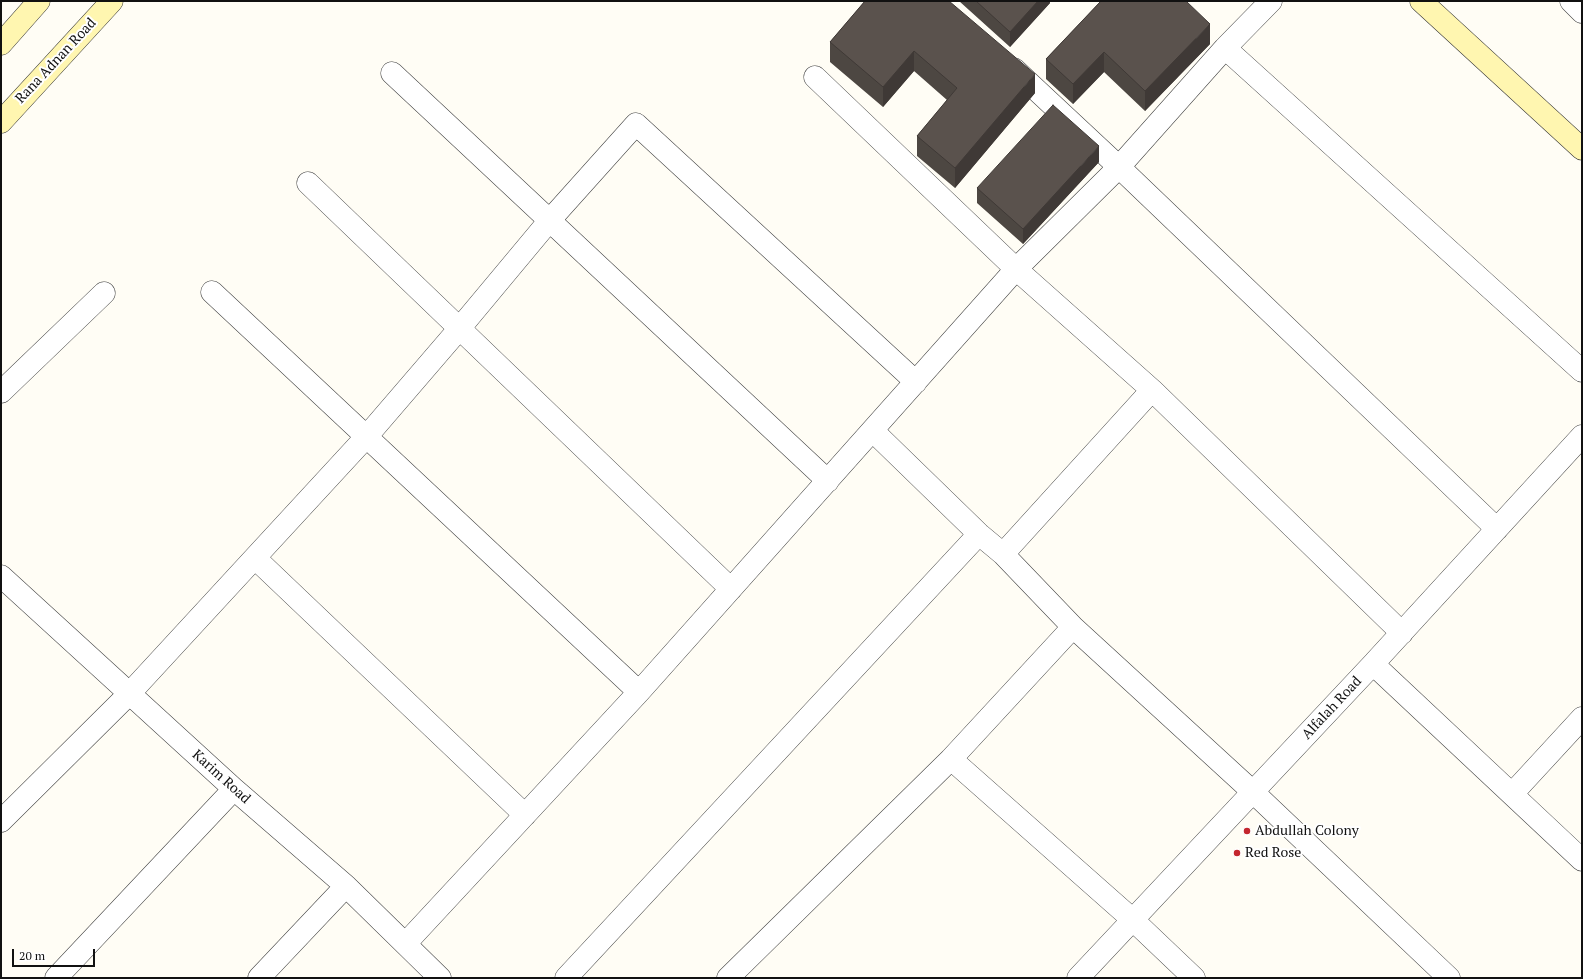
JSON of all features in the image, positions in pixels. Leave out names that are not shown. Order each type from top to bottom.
[{"type":"street","points":[[1,44],[39,1]]},
{"type":"street","name":"Rana Adnan Road","points":[[1,122],[112,1]]},
{"type":"street","points":[[406,943],[639,692],[1016,269],[1119,167],[1225,48],[1271,1]]},
{"type":"street","points":[[1421,1],[1582,149]]},
{"type":"street","points":[[1571,1],[1582,12]]},
{"type":"street","points":[[1225,48],[1582,371]]},
{"type":"street","points":[[998,54],[1119,167],[1497,529]]},
{"type":"street","points":[[392,73],[828,481]]},
{"type":"street","points":[[815,77],[1016,269],[1152,390],[1402,633]]},
{"type":"street","points":[[1,821],[129,694],[367,436],[459,329],[549,220],[636,124],[916,382]]},
{"type":"street","points":[[308,184],[731,589]]},
{"type":"street","points":[[212,292],[639,692]]},
{"type":"street","points":[[1,392],[104,293]]},
{"type":"street","points":[[1003,554],[1152,390]]},
{"type":"street","points":[[873,431],[979,534],[1003,554],[1073,627],[1253,792],[1449,978]]},
{"type":"street","name":"Alfalah Road","points":[[1078,978],[1402,633],[1582,436]]},
{"type":"street","points":[[566,978],[979,534]]},
{"type":"street","points":[[255,558],[525,815]]},
{"type":"street","name":"Karim Road","points":[[4,585],[346,886],[406,943],[440,978]]},
{"type":"street","points":[[728,978],[951,759],[1073,627]]},
{"type":"street","points":[[1373,664],[1582,860]]},
{"type":"street","points":[[1512,794],[1582,718]]},
{"type":"street","points":[[951,759],[1133,920],[1194,978]]},
{"type":"street","points":[[56,978],[234,789]]},
{"type":"street","points":[[260,978],[346,886]]},
{"type":"building","points":[[865,1],[949,1],[1035,74],[955,168],[917,136],[957,88],[914,51],[883,87],[830,42]]},
{"type":"building","points":[[976,1],[1038,1],[1010,32]]},
{"type":"building","points":[[1101,1],[1186,1],[1210,24],[1145,91],[1104,52],[1073,84],[1046,59]]},
{"type":"building","points":[[1053,105],[1099,146],[1023,229],[977,188]]},
{"type":"place","name":"Abdullah Colony","points":[[1247,831]]},
{"type":"place","name":"Red Rose","points":[[1237,853]]}]
